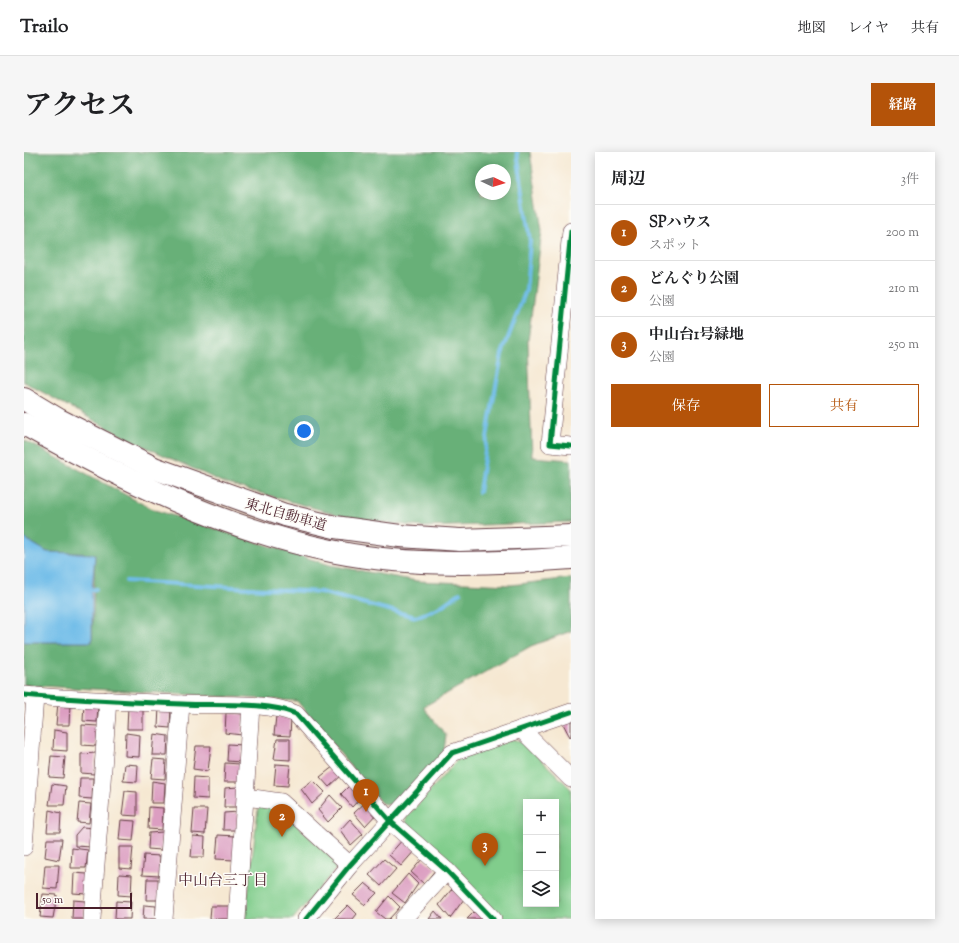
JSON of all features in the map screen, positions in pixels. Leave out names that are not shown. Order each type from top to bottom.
[{"type":"highway","name":"東北自動車道","points":[[24,399],[59,420],[154,468],[285,516],[334,527],[400,536],[460,540],[571,536]]},
{"type":"highway","name":"東北自動車道","points":[[24,424],[70,450],[141,486],[242,526],[291,541],[336,552],[396,560],[460,563],[571,558]]},
{"type":"street","points":[[571,231],[550,444],[571,446]]},
{"type":"street","points":[[24,847],[30,696],[251,706],[284,709],[296,714],[391,822],[447,870],[493,919]]},
{"type":"street","points":[[92,919],[108,700]]},
{"type":"street","points":[[164,919],[181,704]]},
{"type":"street","points":[[237,919],[251,706]]},
{"type":"street","points":[[306,919],[350,866],[452,753],[571,712]]},
{"type":"street","points":[[521,729],[571,779]]},
{"type":"street","points":[[246,798],[281,802],[350,866]]},
{"type":"street","points":[[402,919],[447,870]]},
{"type":"green space","points":[[24,152],[530,152],[542,231],[528,341],[532,457],[571,460],[571,522],[423,527],[350,518],[224,483],[124,437],[24,382]]},
{"type":"green space","points":[[24,440],[152,509],[330,565],[417,581],[511,585],[571,578],[571,631],[531,646],[423,707],[446,735],[444,751],[395,806],[381,803],[297,701],[24,685],[24,642],[92,642],[95,554],[47,552],[24,538]]},
{"type":"green space","points":[[513,739],[525,744],[571,789],[571,919],[498,919],[406,828],[406,818],[457,760]]},
{"type":"green space","points":[[259,801],[279,808],[339,865],[293,919],[245,919]]},
{"type":"water","points":[[24,538],[47,552],[95,554],[92,590],[92,642],[24,642]]},
{"type":"building","points":[[58,702],[70,703],[69,725],[56,725]]},
{"type":"building","points":[[84,702],[98,703],[97,722],[83,721]]},
{"type":"building","points":[[128,706],[143,707],[143,729],[127,729]]},
{"type":"building","points":[[171,706],[170,728],[158,727],[159,707]]},
{"type":"building","points":[[226,713],[244,714],[242,735],[225,733]]},
{"type":"building","points":[[571,713],[571,736],[570,737],[561,720]]},
{"type":"building","points":[[276,716],[291,718],[290,736],[274,735]]},
{"type":"building","points":[[82,725],[98,726],[96,746],[82,745]]},
{"type":"building","points":[[54,730],[67,732],[67,751],[53,750]]},
{"type":"building","points":[[126,733],[140,735],[139,757],[125,756]]},
{"type":"building","points":[[154,734],[168,736],[167,755],[152,755]]},
{"type":"building","points":[[277,739],[290,739],[290,760],[274,759]]},
{"type":"building","points":[[228,744],[243,745],[241,762],[227,761]]},
{"type":"building","points":[[196,746],[211,746],[208,771],[193,769]]},
{"type":"building","points":[[96,753],[94,774],[81,773],[81,754]]},
{"type":"building","points":[[51,756],[65,757],[63,778],[49,777]]},
{"type":"building","points":[[153,759],[166,760],[165,779],[151,778]]},
{"type":"building","points":[[225,763],[240,764],[239,782],[224,782]]},
{"type":"building","points":[[125,764],[138,765],[137,782],[123,781]]},
{"type":"building","points":[[276,764],[290,765],[288,786],[274,785]]},
{"type":"building","points":[[334,766],[343,774],[329,787],[320,777]]},
{"type":"building","points":[[194,777],[208,778],[208,799],[193,798]]},
{"type":"building","points":[[80,778],[93,778],[92,799],[79,798]]},
{"type":"building","points":[[313,780],[325,792],[312,804],[301,789]]},
{"type":"building","points":[[152,781],[165,783],[164,803],[151,803]]},
{"type":"building","points":[[352,783],[364,794],[352,807],[341,794]]},
{"type":"building","points":[[52,784],[66,786],[64,805],[49,805]]},
{"type":"building","points":[[238,787],[238,807],[224,807],[225,788]]},
{"type":"building","points":[[125,791],[137,792],[137,816],[122,815]]},
{"type":"building","points":[[330,795],[342,808],[328,822],[318,810]]},
{"type":"building","points":[[369,799],[379,811],[365,826],[354,813]]},
{"type":"building","points":[[79,803],[91,804],[89,823],[77,822]]},
{"type":"building","points":[[149,807],[163,808],[162,830],[148,829]]},
{"type":"building","points":[[194,809],[207,809],[205,834],[192,833]]},
{"type":"building","points":[[49,810],[61,813],[60,832],[47,832]]},
{"type":"building","points":[[238,812],[237,830],[223,830],[224,813]]},
{"type":"building","points":[[350,819],[363,834],[351,845],[340,830]]},
{"type":"building","points":[[121,820],[135,821],[133,841],[119,840]]},
{"type":"building","points":[[82,827],[93,828],[92,847],[75,846],[75,835]]},
{"type":"building","points":[[163,832],[161,850],[148,849],[149,833]]},
{"type":"building","points":[[218,835],[236,836],[234,860],[216,859]]},
{"type":"building","points":[[193,836],[205,837],[204,857],[191,857]]},
{"type":"building","points":[[404,838],[416,849],[401,866],[389,855]]},
{"type":"building","points":[[47,839],[62,839],[59,860],[45,857]]},
{"type":"building","points":[[119,847],[133,847],[131,869],[119,868]]},
{"type":"building","points":[[72,848],[88,850],[86,868],[71,868]]},
{"type":"building","points":[[144,855],[160,856],[159,876],[142,875]]},
{"type":"building","points":[[423,858],[436,869],[424,884],[411,872]]},
{"type":"building","points":[[384,859],[396,869],[381,886],[369,875]]},
{"type":"building","points":[[45,865],[59,865],[57,889],[43,888]]},
{"type":"building","points":[[74,873],[87,874],[86,894],[73,893]]},
{"type":"building","points":[[119,874],[132,875],[131,896],[118,895]]},
{"type":"building","points":[[408,874],[418,884],[405,903],[392,893]]},
{"type":"building","points":[[147,879],[158,879],[159,900],[146,900]]},
{"type":"building","points":[[365,883],[377,893],[365,905],[353,895]]},
{"type":"building","points":[[452,889],[464,899],[450,918],[439,905]]},
{"type":"building","points":[[43,894],[57,895],[53,918],[40,917]]},
{"type":"building","points":[[389,896],[400,907],[389,919],[385,919],[376,912]]},
{"type":"building","points":[[73,900],[85,901],[84,919],[72,919]]},
{"type":"building","points":[[116,901],[131,902],[130,919],[115,919]]},
{"type":"building","points":[[144,905],[156,906],[156,919],[143,919]]},
{"type":"building","points":[[348,905],[357,914],[353,919],[334,919]]},
{"type":"building","points":[[211,906],[231,906],[231,919],[210,919]]},
{"type":"building","points":[[476,910],[484,919],[467,919]]},
{"type":"building","points":[[435,911],[442,919],[429,919]]},
{"type":"waterway","points":[[479,492],[490,418],[502,354],[526,290],[530,241],[517,152]]},
{"type":"waterway","points":[[126,581],[320,592],[416,617],[440,607],[460,593]]},
{"type":"waterway","points":[[87,591],[96,589]]},
{"type":"cycle path","points":[[571,231],[550,444],[571,446]]},
{"type":"cycle path","points":[[24,695],[122,702],[270,707],[296,714],[391,822],[447,871],[493,919]]},
{"type":"cycle path","points":[[306,919],[350,865],[452,753],[571,712]]},
{"type":"place","name":"SPハウス","points":[[366,812]]},
{"type":"place","name":"どんぐり公園","points":[[282,837]]},
{"type":"place","name":"中山台1号緑地","points":[[485,866]]},
{"type":"district","name":"中山台三丁目","points":[[223,880]]}]
